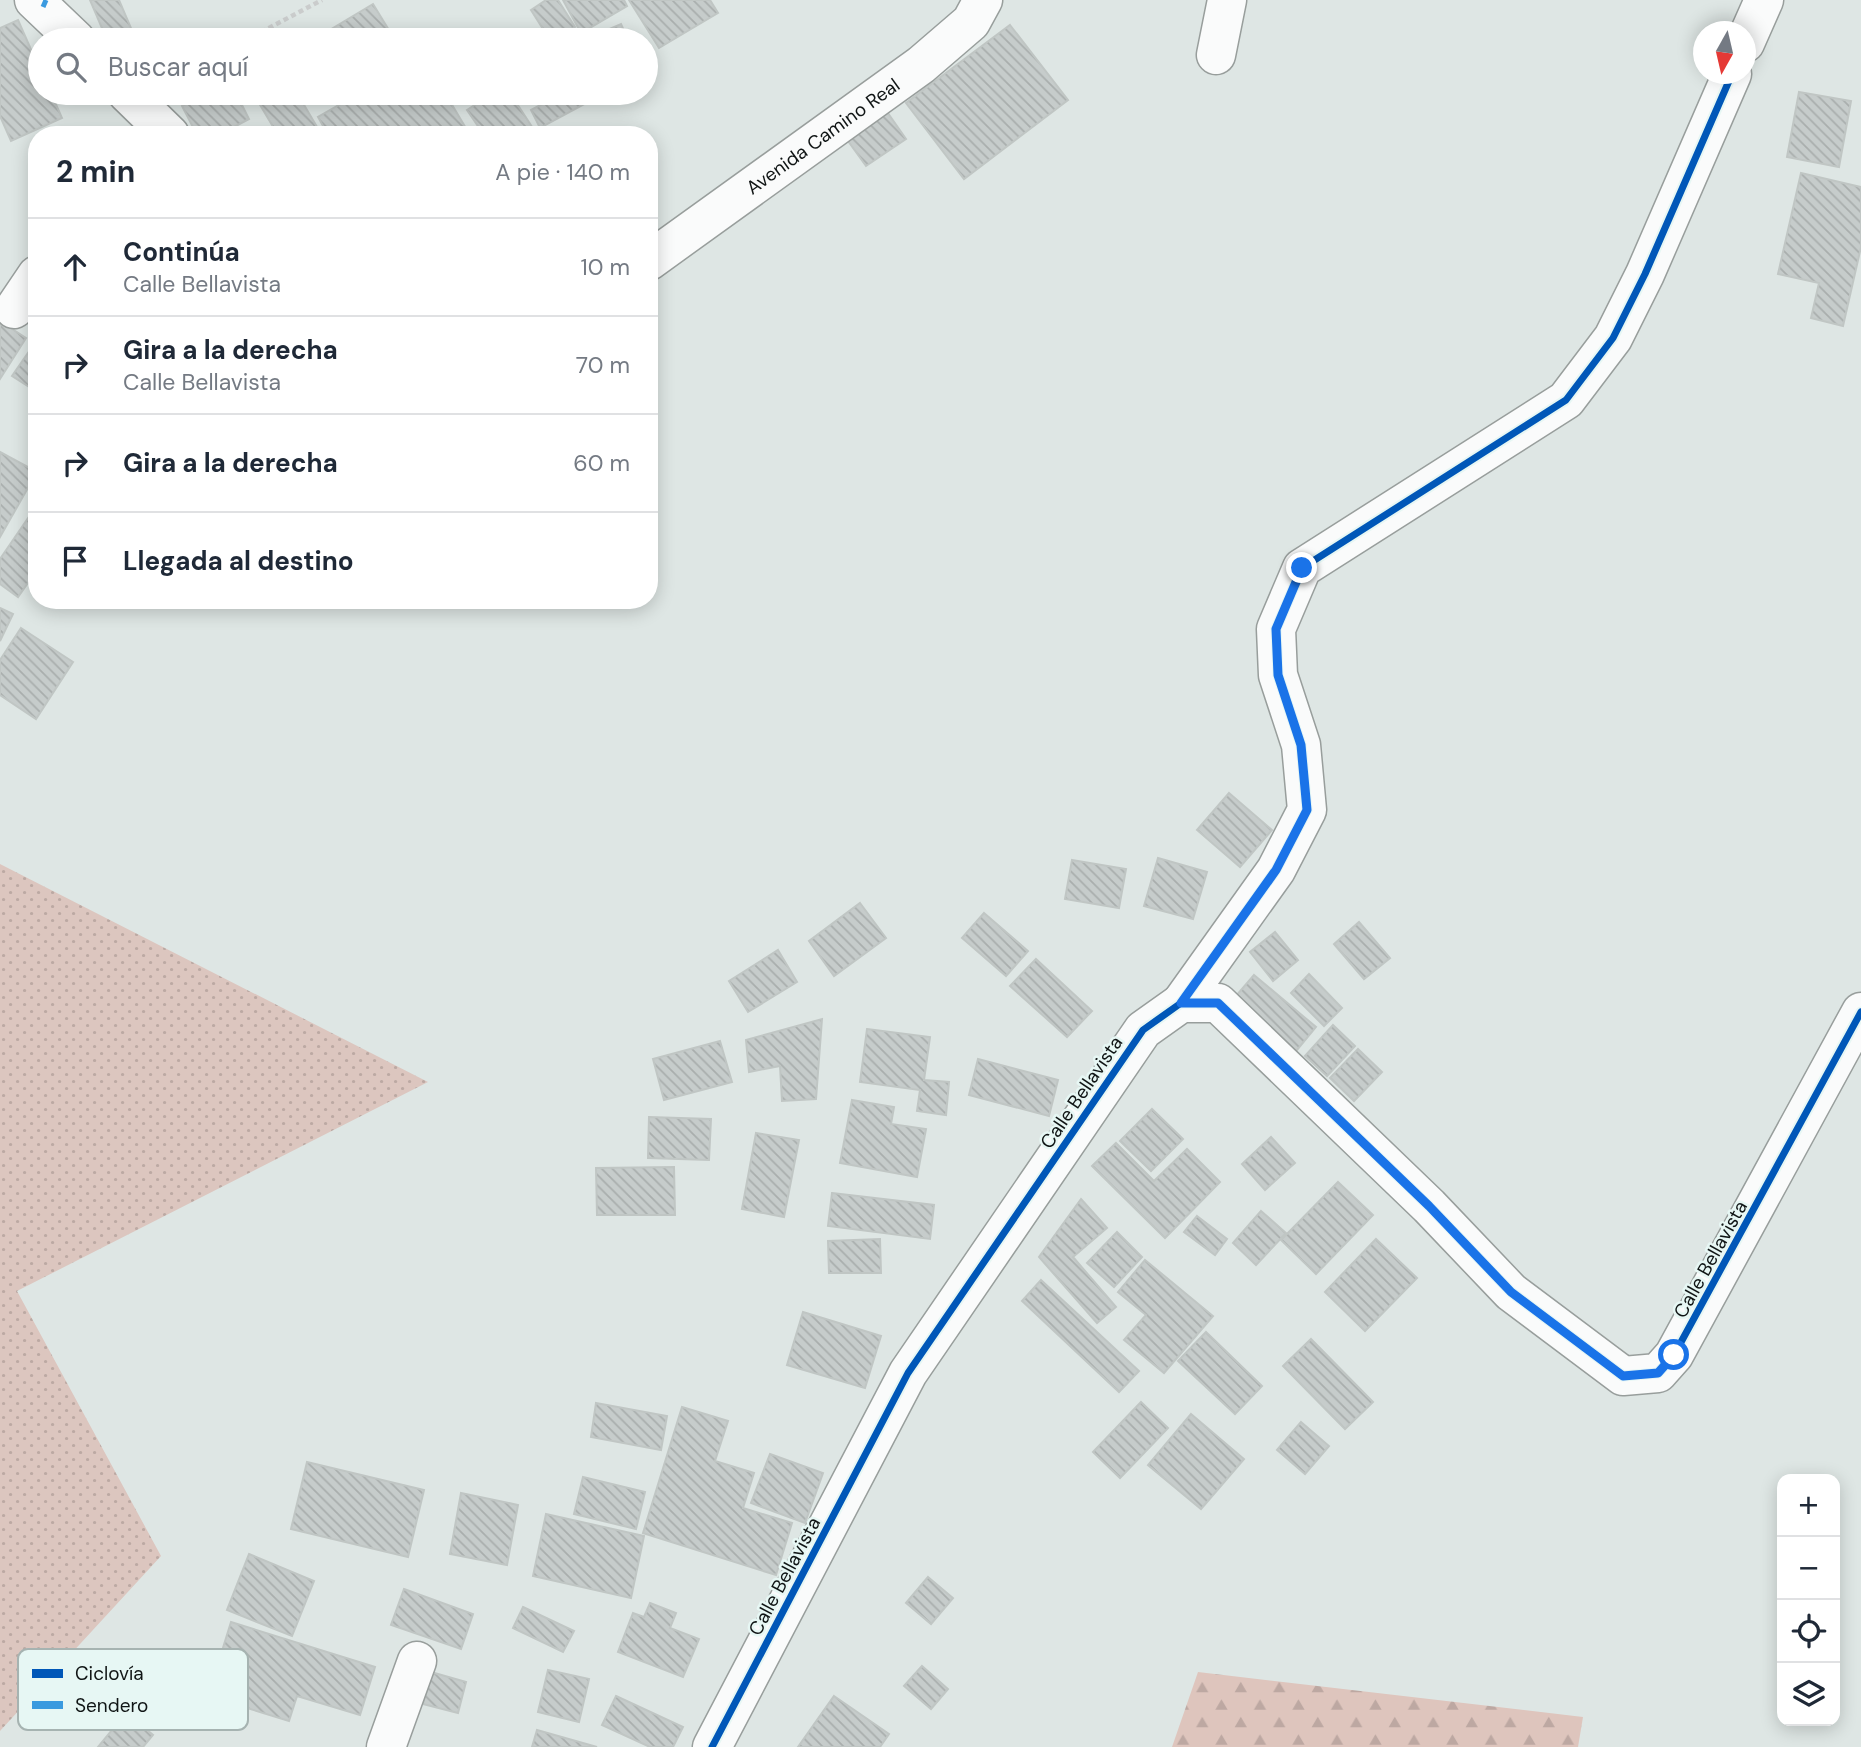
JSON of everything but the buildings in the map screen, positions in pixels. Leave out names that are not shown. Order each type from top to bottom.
[{"type":"street","points":[[34,0],[63,28]]},
{"type":"street","name":"Avenida Camino Real","points":[[658,255],[921,65],[971,22],[983,0]]},
{"type":"street","points":[[1216,55],[1227,0]]},
{"type":"street","points":[[1755,21],[1764,0]]},
{"type":"street","points":[[1181,1003],[1276,870],[1307,810],[1301,745],[1278,675],[1276,629],[1302,568],[1566,400],[1613,338],[1645,274],[1728,84]]},
{"type":"street","points":[[136,105],[153,126]]},
{"type":"street","points":[[14,309],[28,288]]},
{"type":"street","name":"Calle Bellavista","points":[[712,1747],[908,1373],[1143,1030],[1181,1003],[1218,1003],[1429,1206],[1511,1292],[1623,1376],[1658,1373],[1674,1355],[1861,1012]]},
{"type":"street","points":[[386,1747],[417,1661]]},
{"type":"path","points":[[269,28],[322,0]]},
{"type":"shaded area","points":[[0,864],[428,1082],[17,1291],[161,1556],[75,1649],[18,1649],[18,1711],[0,1731]]},
{"type":"green space","points":[[1198,1672],[1583,1717],[1578,1747],[1172,1747]]},
{"type":"marked path","points":[[43,7],[46,0]]},
{"type":"cycle path","points":[[1181,1003],[1276,870],[1307,810],[1301,745],[1278,675],[1276,629],[1302,568],[1566,400],[1613,338],[1645,274],[1728,84]]},
{"type":"cycle path","points":[[712,1747],[908,1373],[1143,1030],[1181,1003],[1218,1003],[1429,1206],[1511,1292],[1623,1376],[1658,1373],[1674,1355],[1861,1012]]},
{"type":"route","points":[[1302,568],[1276,629],[1278,675],[1301,745],[1307,810],[1276,870],[1181,1003],[1218,1003],[1429,1206],[1511,1292],[1623,1376],[1658,1373],[1674,1355]]}]
